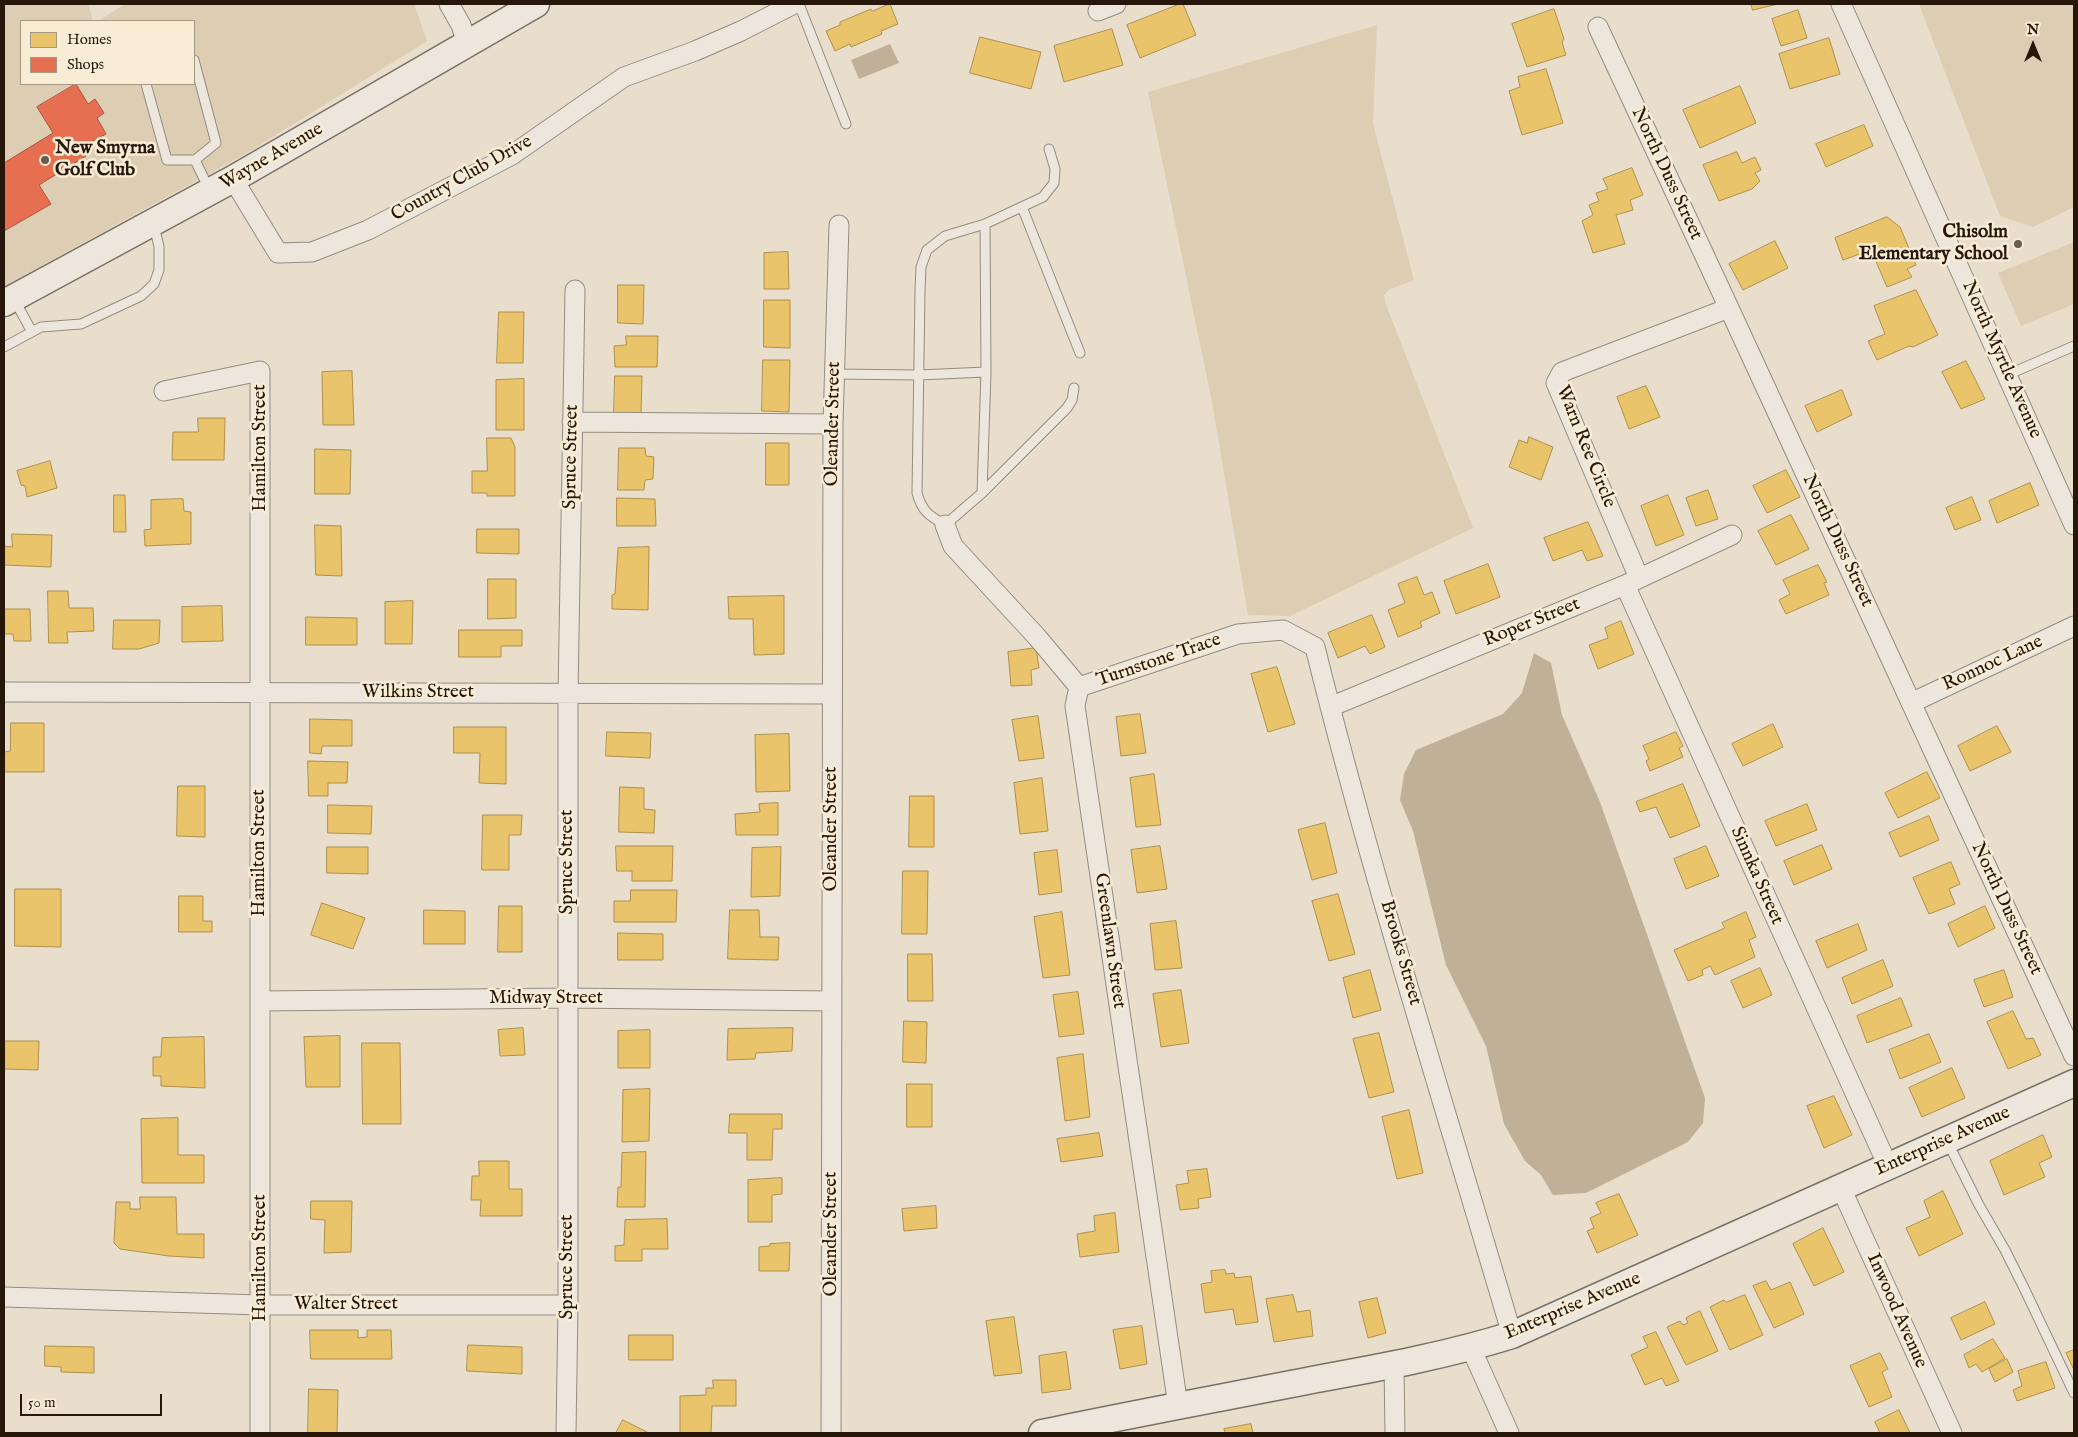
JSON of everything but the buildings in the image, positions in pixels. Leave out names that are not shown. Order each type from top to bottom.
[{"type":"street","points":[[449,4],[461,26],[467,44]]},
{"type":"street","name":"Wayne Avenue","points":[[8,300],[210,192],[536,4]]},
{"type":"street","name":"Country Club Drive","points":[[233,179],[278,253],[312,252],[368,230],[512,155],[624,77],[741,31],[794,4]]},
{"type":"street","points":[[1098,11],[1116,4]]},
{"type":"street","name":"North Myrtle Avenue","points":[[1841,4],[2074,525]]},
{"type":"street","name":"North Duss Street","points":[[1598,27],[2074,1056]]},
{"type":"street","name":"Oleander Street","points":[[831,1433],[833,424],[839,225]]},
{"type":"street","name":"Spruce Street","points":[[566,1433],[569,998],[568,694],[575,290]]},
{"type":"street","name":"Warn Ree Circle","points":[[1632,582],[1556,382],[1562,372],[1729,308]]},
{"type":"street","name":"Hamilton Street","points":[[164,391],[260,371],[262,692],[260,1433]]},
{"type":"street","points":[[572,422],[833,424]]},
{"type":"street","points":[[945,524],[953,546],[1037,637],[1079,687]]},
{"type":"street","name":"Roper Street","points":[[1330,707],[1632,582],[1732,535]]},
{"type":"street","name":"Sinnka Street","points":[[1632,582],[1888,1166]]},
{"type":"street","name":"Ronnoc Lane","points":[[1911,702],[2074,626]]},
{"type":"street","name":"Brooks Street","points":[[1238,634],[1283,630],[1315,647],[1392,927],[1512,1335]]},
{"type":"street","name":"Turnstone Trace","points":[[1079,687],[1238,634]]},
{"type":"street","name":"Greenlawn Street","points":[[1079,687],[1075,706],[1178,1406]]},
{"type":"street","name":"Wilkins Street","points":[[4,692],[832,694]]},
{"type":"street","name":"Midway Street","points":[[260,1001],[569,998],[832,1001]]},
{"type":"street","name":"Enterprise Avenue","points":[[1042,1433],[1130,1424],[1178,1406],[1471,1348],[1512,1335],[1947,1140],[2072,1089]]},
{"type":"street","name":"Inwood Avenue","points":[[1841,1188],[1952,1433]]},
{"type":"street","name":"Walter Street","points":[[4,1297],[261,1305],[568,1305]]},
{"type":"street","points":[[1471,1348],[1509,1433]]},
{"type":"street","points":[[1394,1364],[1395,1433]]},
{"type":"lane","points":[[799,4],[846,124]]},
{"type":"lane","points":[[146,85],[167,160],[195,160],[216,143],[195,64]]},
{"type":"lane","points":[[1049,149],[1055,169],[1054,183],[1043,197],[985,224],[946,236],[927,250],[921,267],[918,375],[917,493],[921,508],[945,524],[982,493],[1067,408],[1072,400],[1074,388]]},
{"type":"lane","points":[[195,160],[210,192]]},
{"type":"lane","points":[[1022,207],[1080,353]]},
{"type":"lane","points":[[4,347],[41,327],[81,324],[141,296],[154,284],[159,270],[159,247],[154,222]]},
{"type":"lane","points":[[982,493],[986,372],[985,224]]},
{"type":"lane","points":[[8,300],[32,332]]},
{"type":"lane","points":[[2007,375],[2074,346]]},
{"type":"lane","points":[[834,374],[918,375],[986,372]]},
{"type":"lane","points":[[1947,1140],[1979,1205],[2005,1250],[2074,1393]]},
{"type":"shaded area","name":"New Smyrna Golf Club","points":[[4,4],[88,4],[93,20],[20,20],[20,85],[195,85],[195,20],[100,20],[125,4],[414,4],[427,41],[247,153],[4,286]]},
{"type":"shaded area","points":[[1919,4],[2074,4],[2074,207],[2033,227],[2000,216]]},
{"type":"shaded area","points":[[1377,25],[1373,124],[1414,280],[1390,289],[1384,295],[1385,302],[1473,528],[1290,616],[1248,615],[1212,402],[1148,92]]},
{"type":"shaded area","points":[[890,44],[899,63],[859,79],[851,60]]},
{"type":"shaded area","points":[[2074,242],[2074,304],[2021,326],[1998,273]]},
{"type":"shaded area","points":[[1534,653],[1551,663],[1562,715],[1600,802],[1705,1098],[1703,1123],[1688,1142],[1586,1193],[1553,1195],[1541,1175],[1525,1161],[1504,1124],[1486,1046],[1446,965],[1413,831],[1400,800],[1404,774],[1416,750],[1503,714],[1522,693]]},
{"type":"place","name":"New Smyrna Golf Club","points":[[45,160]]},
{"type":"place","name":"Chisolm Elementary School","points":[[2018,244]]}]
